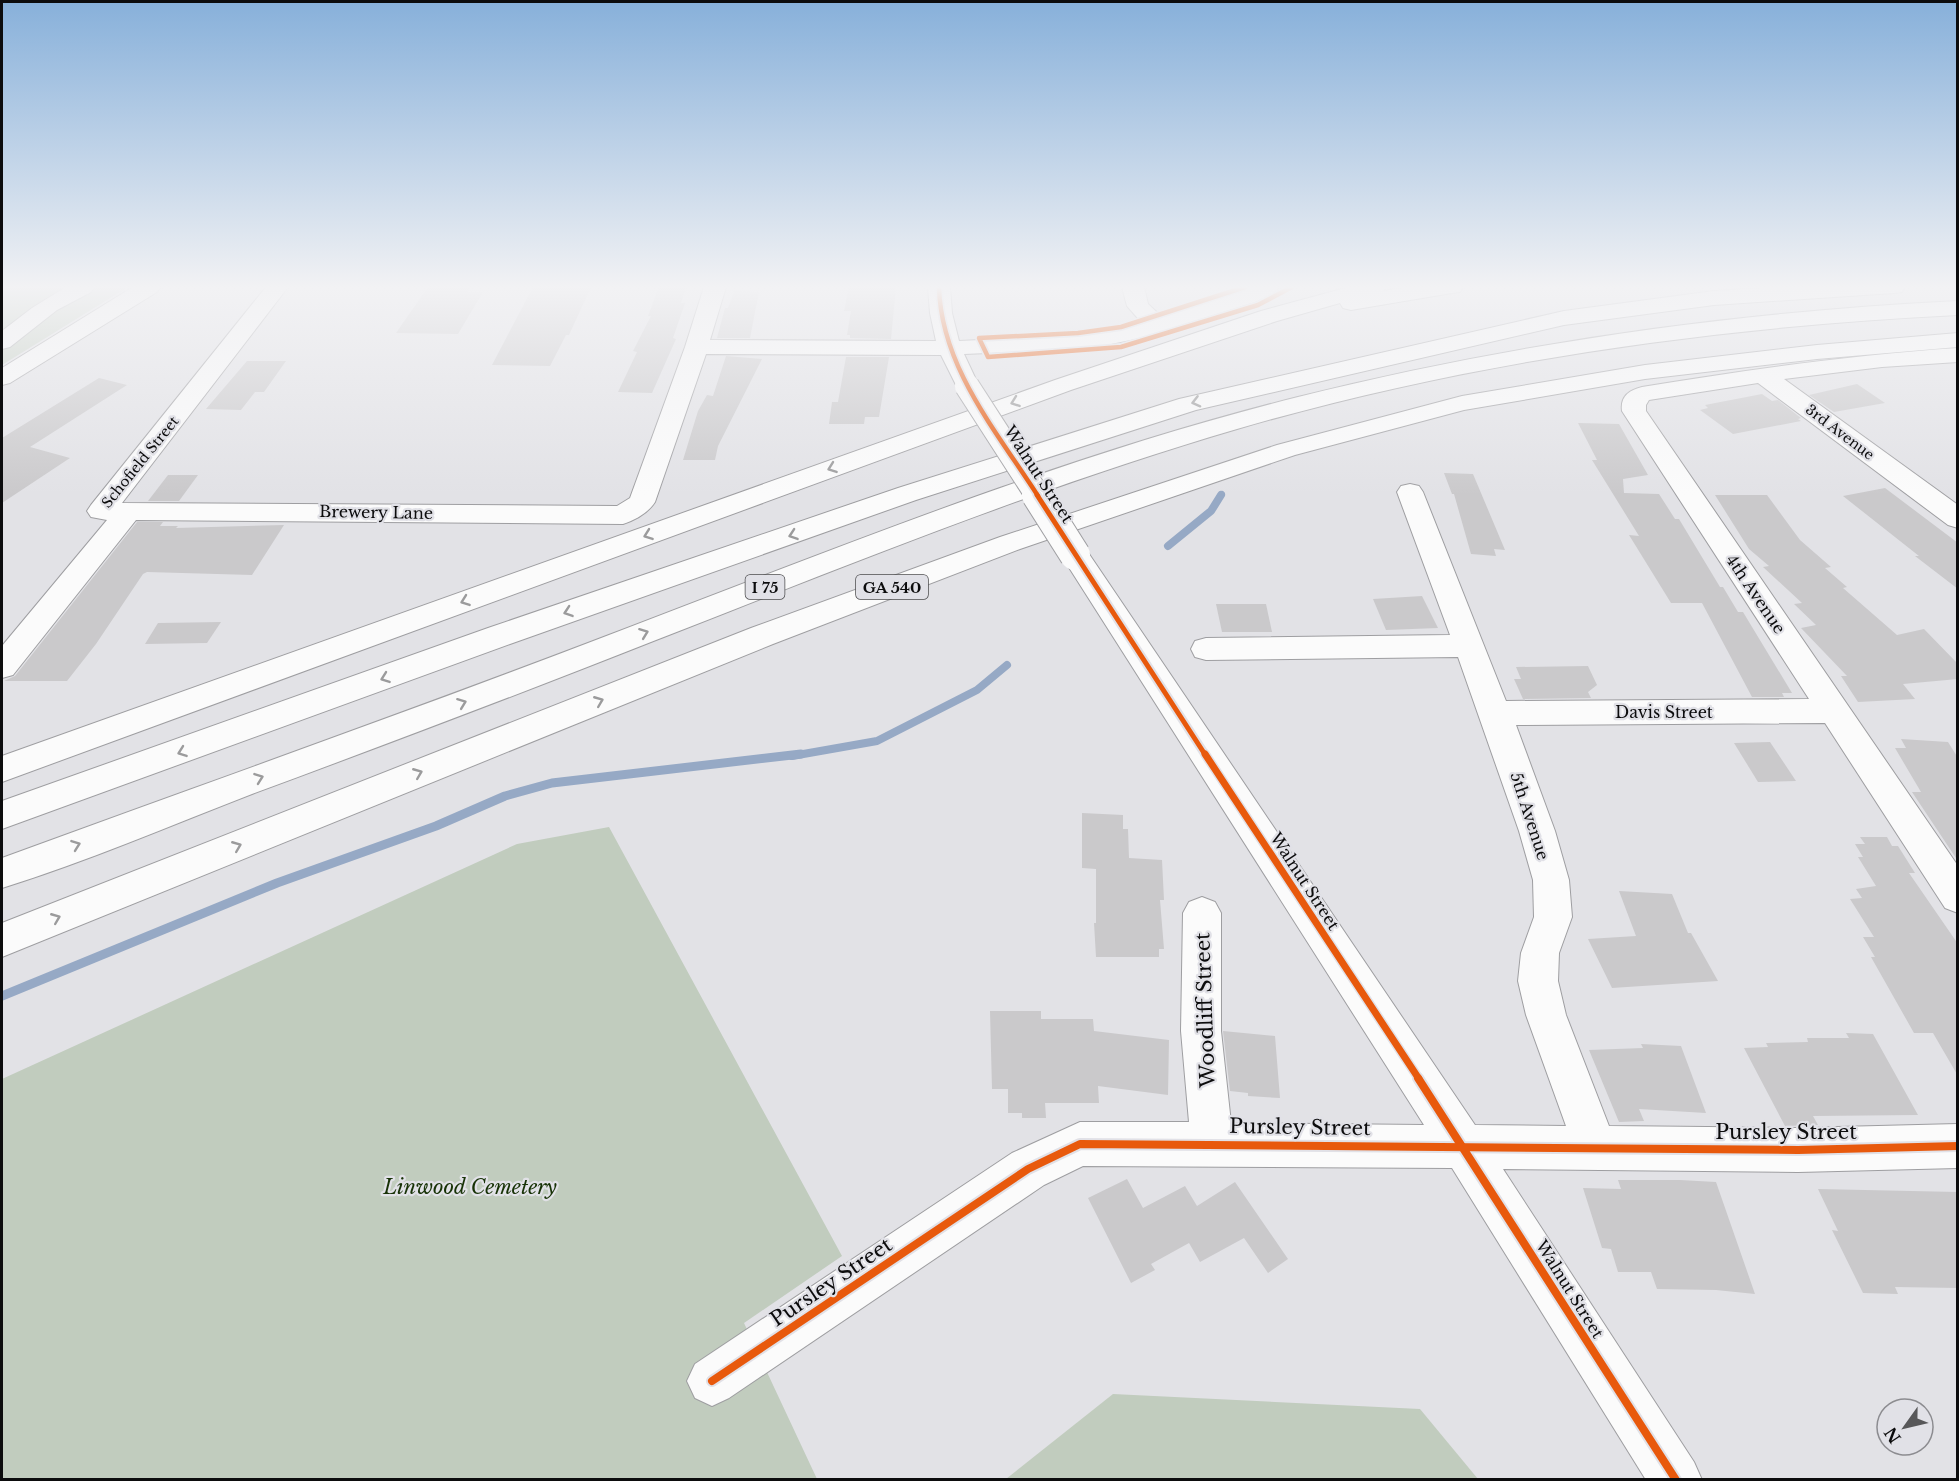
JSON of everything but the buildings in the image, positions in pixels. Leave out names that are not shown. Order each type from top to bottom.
[{"type":"main road","points":[[2,378],[37,356]]},
{"type":"main road","name":"Schofield Street","points":[[129,511],[101,511],[223,356]]},
{"type":"main road","name":"Brewery Lane","points":[[129,511],[623,515],[642,502],[694,356]]},
{"type":"main road","name":"Walnut Street","points":[[953,356],[967,386],[1463,1146],[1676,1479]]},
{"type":"main road","points":[[2,769],[1148,356]]},
{"type":"main road","points":[[907,494],[970,460],[1101,412],[1165,392],[1316,356]]},
{"type":"main road","name":"I 75","points":[[2,815],[498,636],[907,494],[1188,404],[1391,356]]},
{"type":"main road","name":"I 75","points":[[2,873],[378,735],[971,508],[1097,464],[1232,423],[1391,384],[1534,356]]},
{"type":"main road","name":"GA 540","points":[[2,940],[762,636],[1010,543],[1286,450],[1462,403],[1645,372],[1782,356]]},
{"type":"main road","points":[[1763,375],[1882,360],[1941,356]]},
{"type":"main road","name":"3rd Avenue","points":[[1763,375],[1958,519]]},
{"type":"main road","name":"4th Avenue","points":[[1763,375],[1654,390],[1636,397],[1633,404],[1634,411],[1958,897]]},
{"type":"main road","name":"5th Avenue","points":[[1410,492],[1495,713],[1537,831],[1551,880],[1553,917],[1540,953],[1538,981],[1546,1015],[1595,1147]]},
{"type":"main road","name":"Schofield Street","points":[[2,667],[129,511]]},
{"type":"main road","points":[[1206,649],[1470,646]]},
{"type":"main road","name":"Davis Street","points":[[1495,713],[1833,711]]},
{"type":"main road","name":"Woodliff Street","points":[[1202,913],[1201,1031],[1212,1142]]},
{"type":"main road","name":"Pursley Street","points":[[712,1381],[1028,1169],[1080,1144],[1212,1142],[1798,1150],[1958,1146]]},
{"type":"green space","points":[[2,356],[16,356],[2,365]]},
{"type":"green space","name":"Linwood Cemetery","points":[[609,827],[842,1256],[744,1323],[817,1479],[2,1479],[2,1079],[517,844]]},
{"type":"green space","points":[[1113,1394],[1420,1409],[1478,1479],[1006,1479]]},
{"type":"waterway","points":[[1168,546],[1211,511],[1221,495]]},
{"type":"waterway","points":[[792,756],[877,741],[977,690],[1007,665]]},
{"type":"waterway","points":[[2,996],[277,883],[436,826],[505,796],[552,783],[801,754]]},
{"type":"cycle path","points":[[954,356],[967,386],[1166,695],[1463,1146],[1676,1480]]},
{"type":"cycle path","points":[[988,356],[1000,356]]},
{"type":"cycle path","points":[[712,1381],[1028,1169],[1080,1144],[1798,1150],[1958,1146]]}]
